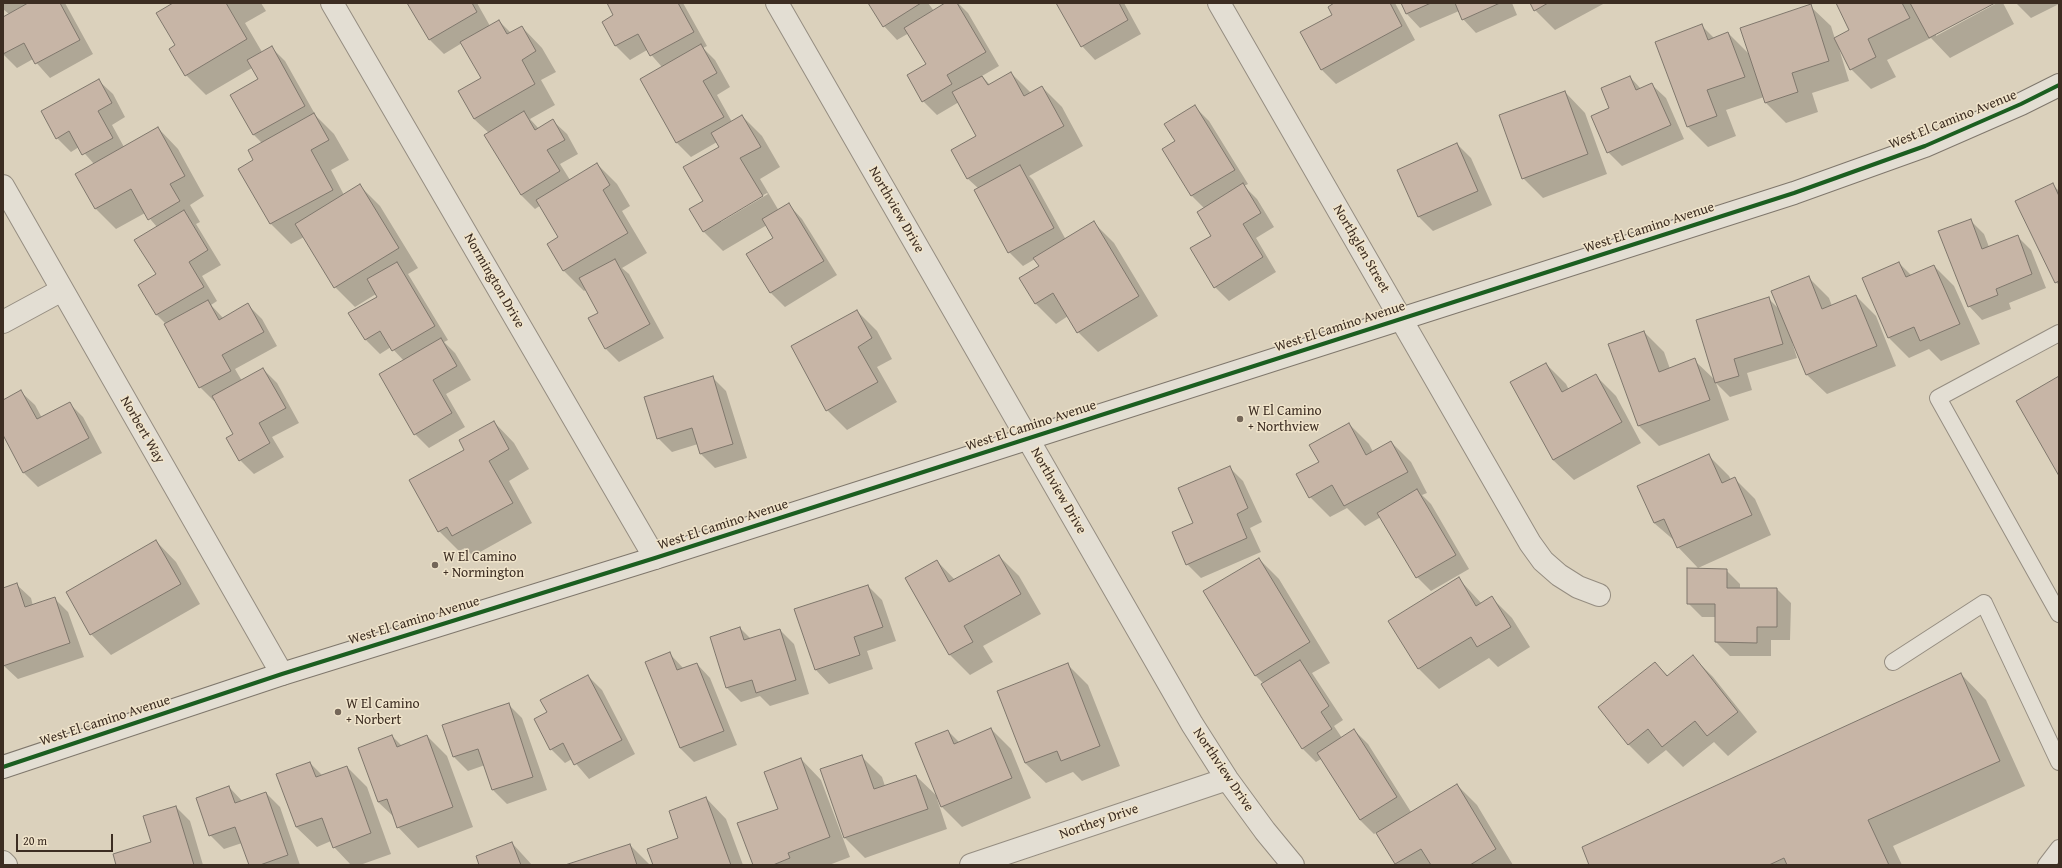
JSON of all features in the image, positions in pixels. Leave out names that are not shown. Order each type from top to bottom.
[{"type":"street","name":"Normington Drive","points":[[332,3],[655,558]]},
{"type":"street","name":"Northview Drive","points":[[777,3],[1192,724],[1227,779],[1264,831],[1294,865]]},
{"type":"street","name":"Northglen Street","points":[[1219,3],[1530,543],[1543,561],[1559,575],[1578,587],[1600,595]]},
{"type":"street","name":"West El Camino Avenue","points":[[3,767],[282,674],[655,558],[1794,193],[1925,146],[2021,104],[2059,85]]},
{"type":"street","name":"Norbert Way","points":[[3,186],[282,674]]},
{"type":"street","points":[[3,322],[62,290]]},
{"type":"street","name":"Northey Drive","points":[[971,865],[1227,779]]},
{"type":"street","points":[[3,862],[6,865]]},
{"type":"lane","points":[[2059,333],[1938,398],[2059,614]]},
{"type":"lane","points":[[1893,662],[1984,603],[2059,762]]},
{"type":"lane","points":[[2046,865],[2059,848]]},
{"type":"building","points":[[28,3],[60,3],[80,40],[35,64],[24,43],[3,54],[3,17]]},
{"type":"building","points":[[173,3],[226,3],[247,39],[185,76],[169,49],[175,45],[156,13]]},
{"type":"building","points":[[407,3],[472,3],[477,12],[429,40]]},
{"type":"building","points":[[607,3],[678,3],[694,32],[650,56],[638,34],[615,46],[602,22],[613,15]]},
{"type":"building","points":[[868,3],[921,3],[883,27]]},
{"type":"building","points":[[945,3],[957,3],[986,52],[947,75],[952,84],[922,102],[907,75],[926,64],[904,28]]},
{"type":"building","points":[[1056,3],[1119,3],[1128,20],[1081,47]]},
{"type":"building","points":[[1334,3],[1390,3],[1402,26],[1321,70],[1300,32],[1332,15],[1328,7]]},
{"type":"building","points":[[1401,3],[1431,3],[1406,14]]},
{"type":"building","points":[[1455,3],[1500,3],[1462,20]]},
{"type":"building","points":[[1530,3],[1548,3],[1534,11]]},
{"type":"building","points":[[1836,3],[1902,3],[1910,18],[1868,39],[1876,57],[1850,70],[1834,38],[1849,30]]},
{"type":"building","points":[[1910,3],[1995,3],[1929,38]]},
{"type":"building","points":[[1811,4],[1829,61],[1792,73],[1798,92],[1765,103],[1740,28]]},
{"type":"building","points":[[499,20],[507,34],[522,26],[536,51],[522,60],[535,84],[474,119],[458,91],[481,78],[460,42]]},
{"type":"building","points":[[1702,24],[1708,40],[1728,32],[1745,77],[1707,90],[1717,116],[1687,127],[1655,42]]},
{"type":"building","points":[[701,44],[717,73],[703,81],[724,117],[676,143],[640,79]]},
{"type":"building","points":[[272,46],[305,106],[253,135],[230,95],[258,79],[247,60]]},
{"type":"building","points":[[1011,72],[1024,96],[1042,86],[1064,126],[967,179],[951,150],[976,136],[952,92],[982,76],[988,85]]},
{"type":"building","points":[[1630,76],[1636,90],[1652,83],[1671,125],[1607,153],[1591,116],[1609,108],[1601,88]]},
{"type":"building","points":[[99,79],[112,103],[98,111],[113,138],[82,155],[69,131],[56,139],[41,111]]},
{"type":"building","points":[[1565,91],[1588,154],[1522,179],[1499,115]]},
{"type":"building","points":[[1195,105],[1235,170],[1191,196],[1162,149],[1175,141],[1164,124]]},
{"type":"building","points":[[524,111],[535,130],[553,119],[565,140],[547,150],[560,171],[521,195],[484,135]]},
{"type":"building","points":[[314,113],[329,140],[311,150],[333,190],[270,224],[238,169],[253,160],[248,150]]},
{"type":"building","points":[[742,115],[761,147],[740,158],[763,196],[703,232],[689,209],[703,201],[683,167],[719,147],[711,133]]},
{"type":"building","points":[[158,127],[185,176],[170,184],[180,201],[148,220],[131,189],[95,209],[75,174]]},
{"type":"building","points":[[1457,143],[1478,191],[1418,217],[1397,170]]},
{"type":"building","points":[[597,163],[610,185],[603,190],[628,233],[563,271],[547,244],[558,237],[536,200]]},
{"type":"building","points":[[1020,165],[1054,228],[1008,253],[974,190]]},
{"type":"building","points":[[1243,183],[1261,213],[1243,224],[1263,257],[1214,288],[1190,248],[1211,236],[1197,212]]},
{"type":"building","points":[[2053,183],[2059,196],[2059,281],[2055,283],[2015,201]]},
{"type":"building","points":[[360,184],[399,248],[334,288],[295,224]]},
{"type":"building","points":[[789,203],[824,261],[770,293],[746,254],[773,238],[762,219]]},
{"type":"building","points":[[184,210],[208,250],[189,262],[204,287],[156,315],[138,285],[156,274],[134,240]]},
{"type":"building","points":[[1971,219],[1982,249],[2018,235],[2032,274],[1996,289],[1998,295],[1968,307],[1938,231]]},
{"type":"building","points":[[1094,221],[1139,296],[1077,333],[1053,293],[1035,304],[1019,278],[1039,266],[1033,258]]},
{"type":"building","points":[[615,259],[650,324],[605,349],[588,318],[598,313],[579,278]]},
{"type":"building","points":[[397,262],[435,326],[392,351],[380,331],[365,340],[348,313],[377,297],[367,279]]},
{"type":"building","points":[[1899,262],[1906,277],[1934,265],[1960,324],[1920,341],[1914,327],[1888,338],[1862,278]]},
{"type":"building","points":[[1809,276],[1822,309],[1856,295],[1877,346],[1806,375],[1771,291]]},
{"type":"building","points":[[1769,297],[1783,344],[1734,359],[1739,376],[1715,383],[1696,320]]},
{"type":"building","points":[[208,300],[219,320],[248,303],[264,332],[222,355],[231,371],[199,388],[164,324]]},
{"type":"building","points":[[857,310],[872,338],[858,347],[878,382],[826,411],[791,346]]},
{"type":"building","points":[[1644,331],[1659,372],[1695,358],[1710,400],[1638,426],[1608,344]]},
{"type":"building","points":[[441,338],[457,366],[433,380],[452,413],[414,435],[379,374]]},
{"type":"building","points":[[1546,363],[1562,392],[1596,374],[1622,422],[1553,460],[1510,382]]},
{"type":"building","points":[[263,368],[286,408],[259,423],[270,443],[239,461],[226,438],[233,434],[212,396]]},
{"type":"building","points":[[713,376],[733,444],[700,454],[692,428],[657,439],[644,397]]},
{"type":"building","points":[[2059,376],[2059,476],[2016,401]]},
{"type":"building","points":[[21,390],[37,419],[70,402],[89,438],[23,473],[3,435],[3,400]]},
{"type":"building","points":[[494,421],[509,449],[489,461],[513,503],[452,536],[447,527],[438,532],[409,480],[464,450],[459,440]]},
{"type":"building","points":[[1349,423],[1366,455],[1391,441],[1408,472],[1344,506],[1332,485],[1309,498],[1296,474],[1319,462],[1309,445]]},
{"type":"building","points":[[1709,454],[1722,483],[1735,477],[1752,515],[1677,548],[1664,519],[1654,523],[1637,486]]},
{"type":"building","points":[[1230,466],[1248,508],[1237,514],[1247,538],[1186,565],[1172,532],[1193,523],[1178,488]]},
{"type":"building","points":[[1417,489],[1456,555],[1416,578],[1377,513]]},
{"type":"building","points":[[156,540],[181,584],[90,635],[66,592]]},
{"type":"building","points":[[999,555],[1021,594],[964,626],[973,642],[949,655],[905,578],[937,560],[949,582]]},
{"type":"building","points":[[1259,558],[1310,642],[1255,676],[1203,591]]},
{"type":"building","points":[[1687,568],[1727,569],[1727,588],[1777,588],[1777,627],[1757,627],[1757,643],[1715,642],[1715,604],[1687,604]]},
{"type":"building","points":[[1459,577],[1476,606],[1492,596],[1511,627],[1477,647],[1471,637],[1418,669],[1388,621]]},
{"type":"building","points":[[17,583],[25,607],[55,597],[70,643],[3,666],[3,588]]},
{"type":"building","points":[[868,585],[883,627],[854,637],[860,655],[815,670],[794,609]]},
{"type":"building","points":[[740,627],[744,640],[780,629],[796,680],[756,693],[752,680],[726,688],[710,637]]},
{"type":"building","points":[[670,652],[677,670],[697,663],[724,731],[680,748],[645,662]]},
{"type":"building","points":[[1693,655],[1738,712],[1707,736],[1695,721],[1662,747],[1648,729],[1628,745],[1598,707],[1655,662],[1667,676]]},
{"type":"building","points":[[1300,660],[1329,706],[1321,712],[1332,729],[1302,749],[1261,684]]},
{"type":"building","points":[[1068,663],[1100,746],[1061,761],[1057,751],[1025,763],[997,691]]},
{"type":"building","points":[[1961,673],[2000,761],[1868,820],[1889,865],[1787,865],[1784,858],[1769,865],[1589,865],[1582,847]]},
{"type":"building","points":[[588,675],[622,740],[574,765],[563,743],[550,750],[534,719],[547,712],[540,700]]},
{"type":"building","points":[[509,703],[533,777],[492,790],[478,749],[453,757],[442,725]]},
{"type":"building","points":[[991,728],[1012,778],[941,807],[915,743],[948,730],[954,744]]},
{"type":"building","points":[[1354,729],[1397,797],[1360,820],[1317,753]]},
{"type":"building","points":[[392,735],[397,747],[427,735],[453,807],[397,828],[387,799],[378,802],[358,748]]},
{"type":"building","points":[[862,755],[874,789],[916,775],[928,809],[844,838],[820,769]]},
{"type":"building","points":[[801,758],[830,837],[788,853],[790,858],[773,865],[753,865],[737,823],[778,809],[764,772]]},
{"type":"building","points":[[310,762],[316,777],[347,766],[371,833],[333,848],[322,818],[296,827],[276,774]]},
{"type":"building","points":[[1457,784],[1496,849],[1470,865],[1431,865],[1421,849],[1395,864],[1376,833]]},
{"type":"building","points":[[229,786],[235,803],[266,792],[288,855],[260,865],[249,865],[235,827],[209,836],[196,798]]},
{"type":"building","points":[[706,797],[731,865],[653,865],[647,849],[678,838],[669,811]]},
{"type":"building","points":[[176,806],[194,865],[116,865],[113,854],[151,842],[143,816]]},
{"type":"building","points":[[512,842],[521,865],[479,865],[476,856]]},
{"type":"building","points":[[630,844],[637,865],[565,865]]},
{"type":"cycle path","points":[[3,767],[282,674],[655,558],[1794,193],[1925,146],[2021,104],[2059,85]]},
{"type":"place","name":"W El Camino + Northview","points":[[1240,419]]},
{"type":"place","name":"W El Camino + Normington","points":[[435,565]]},
{"type":"place","name":"W El Camino + Norbert","points":[[338,712]]}]
